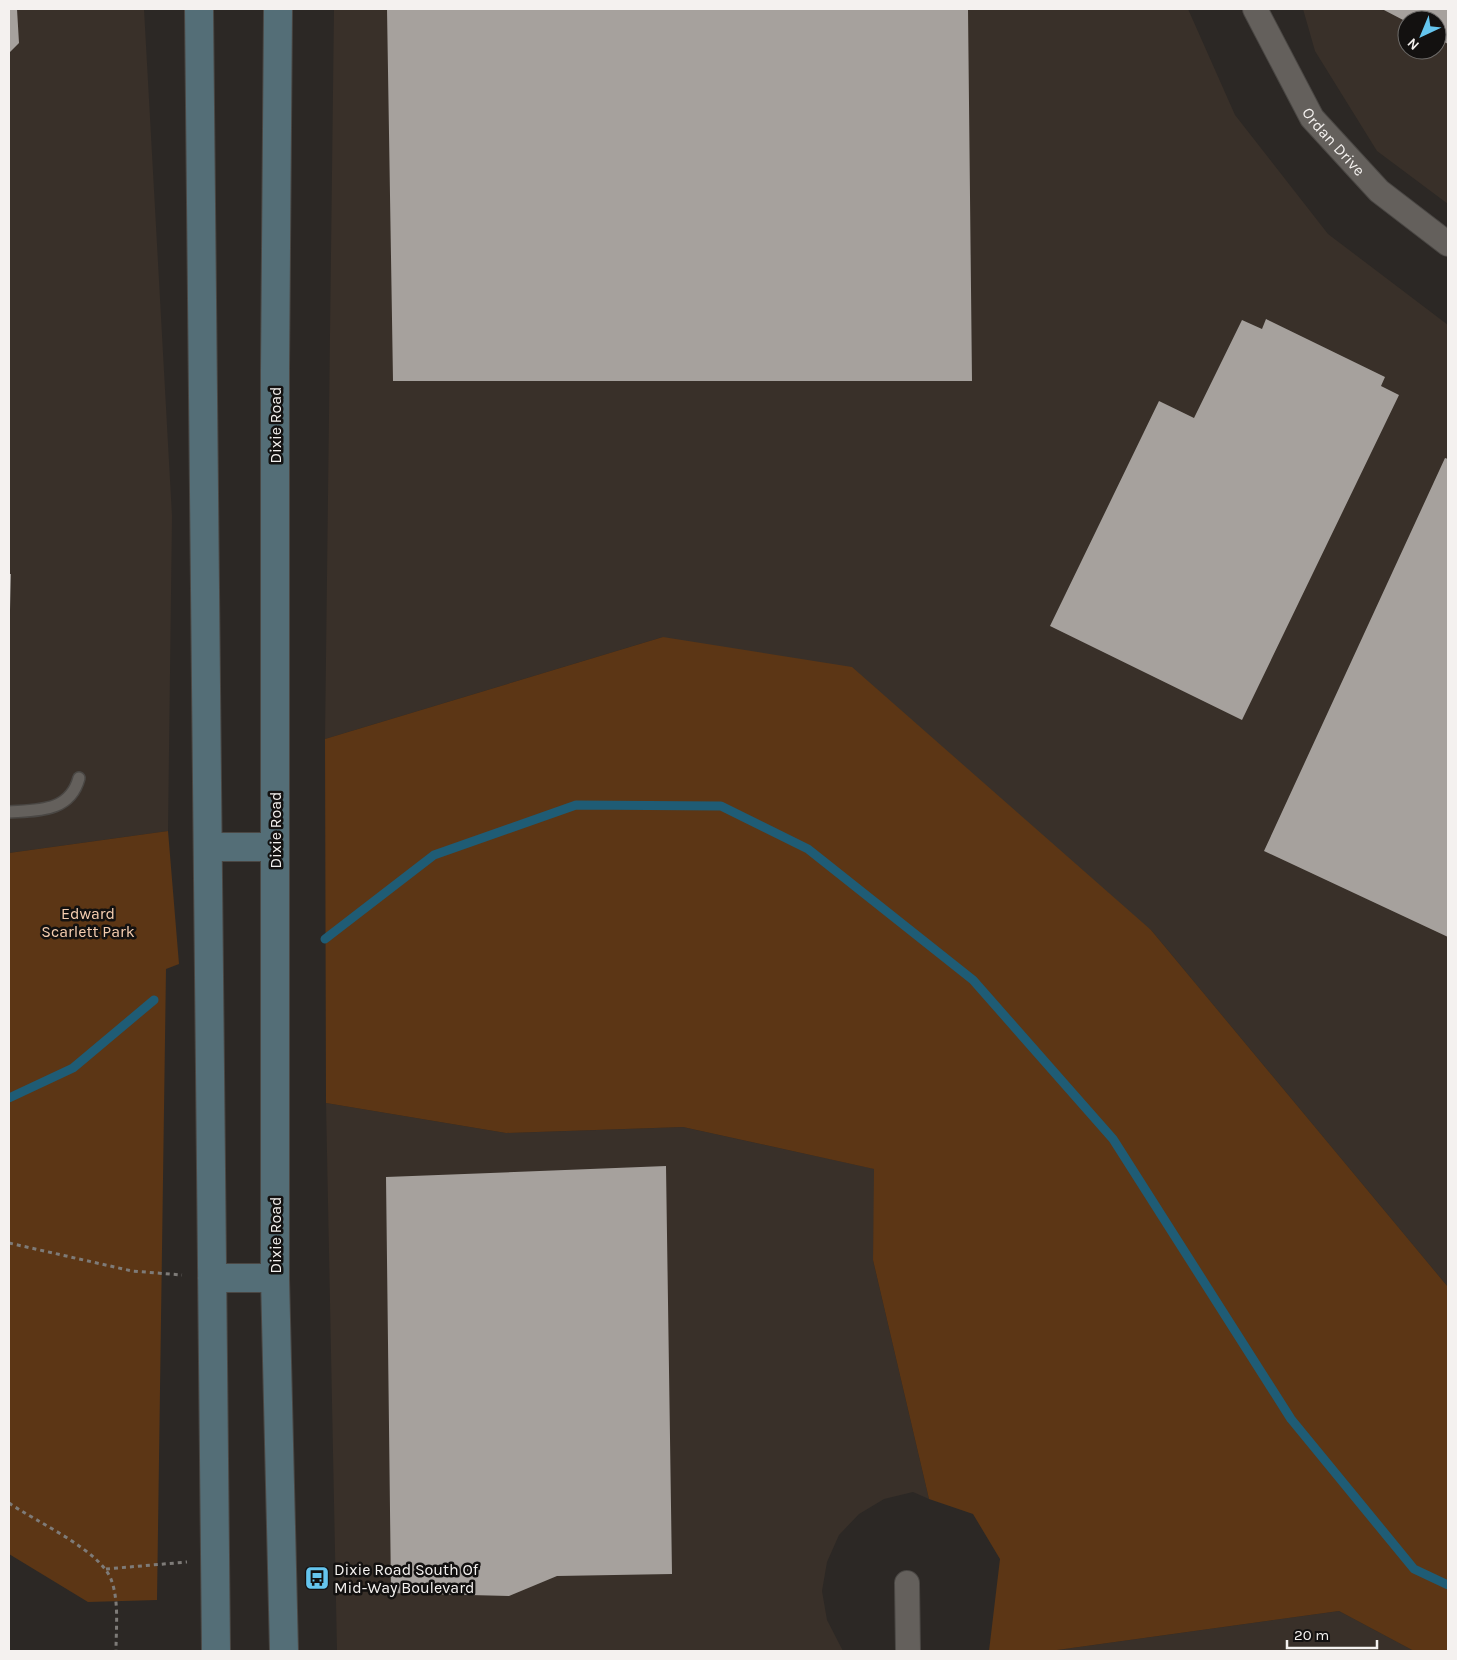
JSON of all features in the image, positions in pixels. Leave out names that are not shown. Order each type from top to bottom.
[{"type":"main road","points":[[199,9],[216,1651]]},
{"type":"main road","name":"Dixie Road","points":[[278,9],[275,370],[275,1278],[284,1651]]},
{"type":"main road","points":[[208,847],[275,847]]},
{"type":"main road","points":[[212,1278],[275,1278]]},
{"type":"street","name":"Ordan Drive","points":[[1255,9],[1312,118],[1379,191],[1448,244]]},
{"type":"street","points":[[907,1583],[908,1651]]},
{"type":"lane","points":[[9,812],[50,808],[69,799],[76,790],[79,778]]},
{"type":"path","points":[[9,1243],[132,1271],[212,1278]]},
{"type":"path","points":[[9,1503],[90,1553],[106,1568],[112,1581],[115,1598],[116,1651]]},
{"type":"path","points":[[106,1568],[215,1560]]},
{"type":"shaded area","points":[[9,9],[144,9],[172,516],[168,831],[9,853]]},
{"type":"shaded area","points":[[334,9],[1188,9],[1235,115],[1328,234],[1448,325],[1448,1287],[1151,930],[663,637],[325,739]]},
{"type":"shaded area","points":[[1303,9],[1448,9],[1448,204],[1377,151],[1315,51]]},
{"type":"shaded area","points":[[326,1103],[506,1133],[683,1127],[875,1169],[873,1260],[929,1499],[913,1492],[884,1499],[859,1514],[839,1535],[827,1562],[822,1591],[827,1620],[843,1651],[337,1651]]},
{"type":"shaded area","points":[[1339,1611],[1414,1651],[1050,1651]]},
{"type":"green space","points":[[663,637],[852,667],[1151,930],[1448,1287],[1448,1651],[1414,1651],[1339,1611],[1050,1651],[989,1651],[1000,1559],[973,1514],[929,1499],[873,1260],[874,1169],[683,1127],[506,1133],[326,1103],[325,739]]},
{"type":"green space","name":"Edward Scarlett Park","points":[[168,831],[179,964],[166,969],[157,1600],[88,1602],[9,1554],[9,853]]},
{"type":"building","points":[[9,9],[17,9],[19,43],[9,53]]},
{"type":"building","points":[[387,9],[968,9],[972,381],[393,381]]},
{"type":"building","points":[[1382,9],[1448,9],[1448,44],[1447,10],[1397,10],[1397,17]]},
{"type":"building","points":[[1266,319],[1385,377],[1381,386],[1399,395],[1242,720],[1050,626],[1159,401],[1194,418],[1242,320],[1262,329]]},
{"type":"building","points":[[1445,458],[1448,459],[1448,937],[1264,851]]},
{"type":"building","points":[[9,574],[11,574],[10,610],[9,610]]},
{"type":"building","points":[[666,1166],[672,1574],[557,1576],[509,1596],[391,1593],[386,1177]]},
{"type":"waterway","points":[[325,939],[434,855],[576,805],[721,806],[808,849],[973,980],[1113,1139],[1291,1419],[1414,1569],[1448,1585]]},
{"type":"waterway","points":[[9,1098],[73,1068],[154,1000]]},
{"type":"place","name":"Dixie Road South Of Mid-Way Boulevard","points":[[317,1578]]}]
